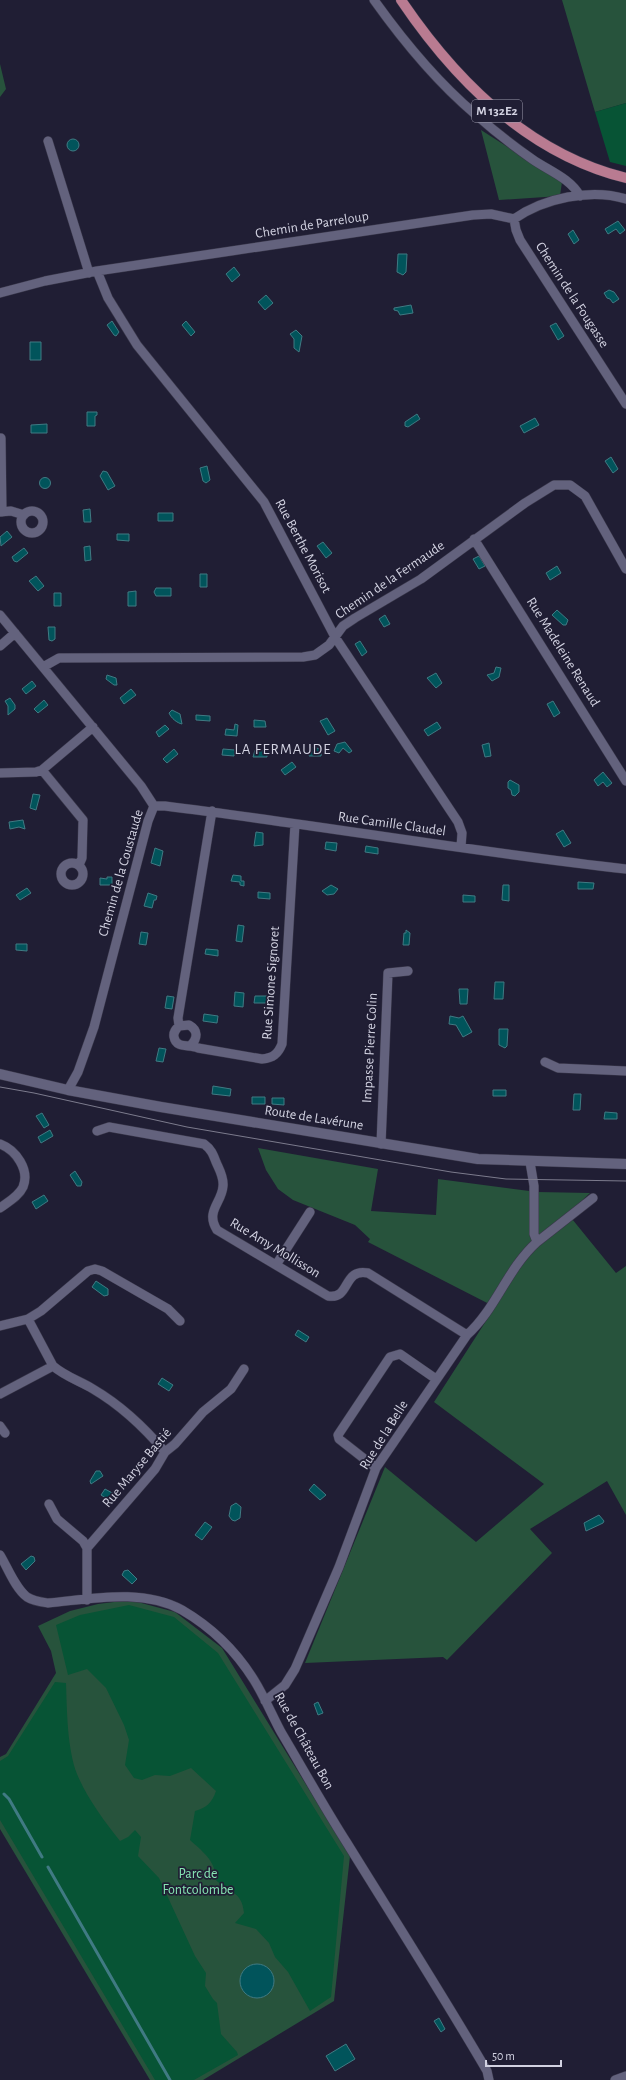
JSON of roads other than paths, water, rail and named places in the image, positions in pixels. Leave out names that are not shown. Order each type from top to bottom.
[{"type":"main road","name":"M 132E2","points":[[401,0],[453,68],[497,111],[537,140],[571,158],[612,175],[626,178]]},
{"type":"main road","name":"Route de Lavérune","points":[[0,1074],[68,1090],[381,1144],[478,1159],[530,1162],[626,1164]]},
{"type":"street","points":[[374,0],[398,34],[429,70],[474,113],[534,160],[574,186],[580,196]]},
{"type":"street","name":"Rue Berthe Morisot","points":[[48,142],[93,272],[108,298],[137,345],[264,502],[335,637],[458,822],[462,834],[461,847]]},
{"type":"street","points":[[514,219],[524,212],[552,202],[580,196],[604,194],[626,199]]},
{"type":"street","name":"Chemin de Parreloup","points":[[0,293],[45,281],[93,272],[473,215],[502,215],[514,219]]},
{"type":"street","name":"Chemin de la Fougasse","points":[[514,219],[520,240],[626,404]]},
{"type":"street","points":[[1,438],[1,512],[11,510],[24,515]]},
{"type":"street","name":"Chemin de la Fermaude","points":[[43,667],[58,658],[303,657],[315,655],[329,645],[343,626],[354,618],[421,579],[474,539],[548,487],[554,485],[570,485],[585,496],[626,569]]},
{"type":"street","name":"Rue Madeleine Renaud","points":[[474,539],[626,781]]},
{"type":"street","name":"Chemin de la Coustaude","points":[[0,615],[141,786],[154,806],[148,821],[94,1027],[78,1072],[68,1090]]},
{"type":"street","points":[[0,646],[15,634]]},
{"type":"street","points":[[0,773],[36,772],[42,770],[93,727]]},
{"type":"street","points":[[42,770],[83,820],[82,858],[79,865]]},
{"type":"street","name":"Rue Camille Claudel","points":[[154,806],[212,811],[540,860],[626,869]]},
{"type":"street","name":"Rue Simone Signoret","points":[[212,811],[178,1018],[179,1026],[174,1034],[176,1041],[184,1046],[191,1045],[198,1048],[262,1058],[272,1057],[280,1049],[282,1044],[295,824]]},
{"type":"street","name":"Impasse Pierre Colin","points":[[381,1144],[388,973],[408,972]]},
{"type":"street","points":[[179,1026],[189,1025],[196,1032],[196,1037],[191,1045]]},
{"type":"street","points":[[545,1062],[558,1068],[626,1071]]},
{"type":"street","name":"Rue Amy Mollisson","points":[[97,1131],[109,1127],[198,1143],[209,1147],[214,1154],[222,1178],[223,1186],[212,1216],[213,1223],[217,1230],[236,1243],[276,1265],[322,1294],[332,1297],[341,1292],[354,1273],[368,1273],[467,1335]]},
{"type":"street","points":[[0,1144],[16,1154],[22,1165],[24,1181],[22,1188],[15,1197],[0,1208]]},
{"type":"street","points":[[530,1162],[534,1186],[534,1234],[536,1242]]},
{"type":"street","name":"Rue de la Belle","points":[[265,1701],[285,1686],[295,1669],[339,1567],[376,1468],[467,1335],[478,1325],[509,1275],[528,1250],[536,1242],[593,1198]]},
{"type":"street","points":[[276,1265],[310,1212]]},
{"type":"street","points":[[0,1326],[28,1319],[41,1311],[88,1271],[96,1269],[168,1309],[180,1321]]},
{"type":"street","points":[[28,1319],[53,1366],[64,1375],[93,1389],[127,1412],[145,1428],[165,1452]]},
{"type":"street","points":[[376,1468],[339,1439],[338,1435],[390,1357],[400,1354],[436,1379]]},
{"type":"street","points":[[0,1394],[53,1366]]},
{"type":"street","name":"Rue Maryse Bastié","points":[[87,1548],[155,1469],[165,1452],[175,1444],[203,1412],[231,1389],[244,1369]]},
{"type":"street","points":[[50,1504],[57,1520],[83,1541],[87,1548],[87,1600]]},
{"type":"street","name":"Rue de Château Bon","points":[[0,1555],[21,1590],[28,1597],[48,1603],[117,1596],[136,1597],[180,1609],[218,1635],[254,1679],[265,1701],[347,1844],[451,2011],[487,2071],[489,2080]]},
{"type":"street","points":[[615,2080],[626,2076]]},
{"type":"waterway","points":[[4,1794],[9,1799],[42,1857]]},
{"type":"waterway","points":[[48,1867],[170,2080]]},
{"type":"tram line","points":[[0,1087],[34,1093],[187,1127],[451,1172],[506,1179],[626,1181]]},
{"type":"district","name":"LA FERMAUDE","points":[[283,749]]},
{"type":"park label","name":"Parc de Fontcolombe","points":[[198,1882]]}]
